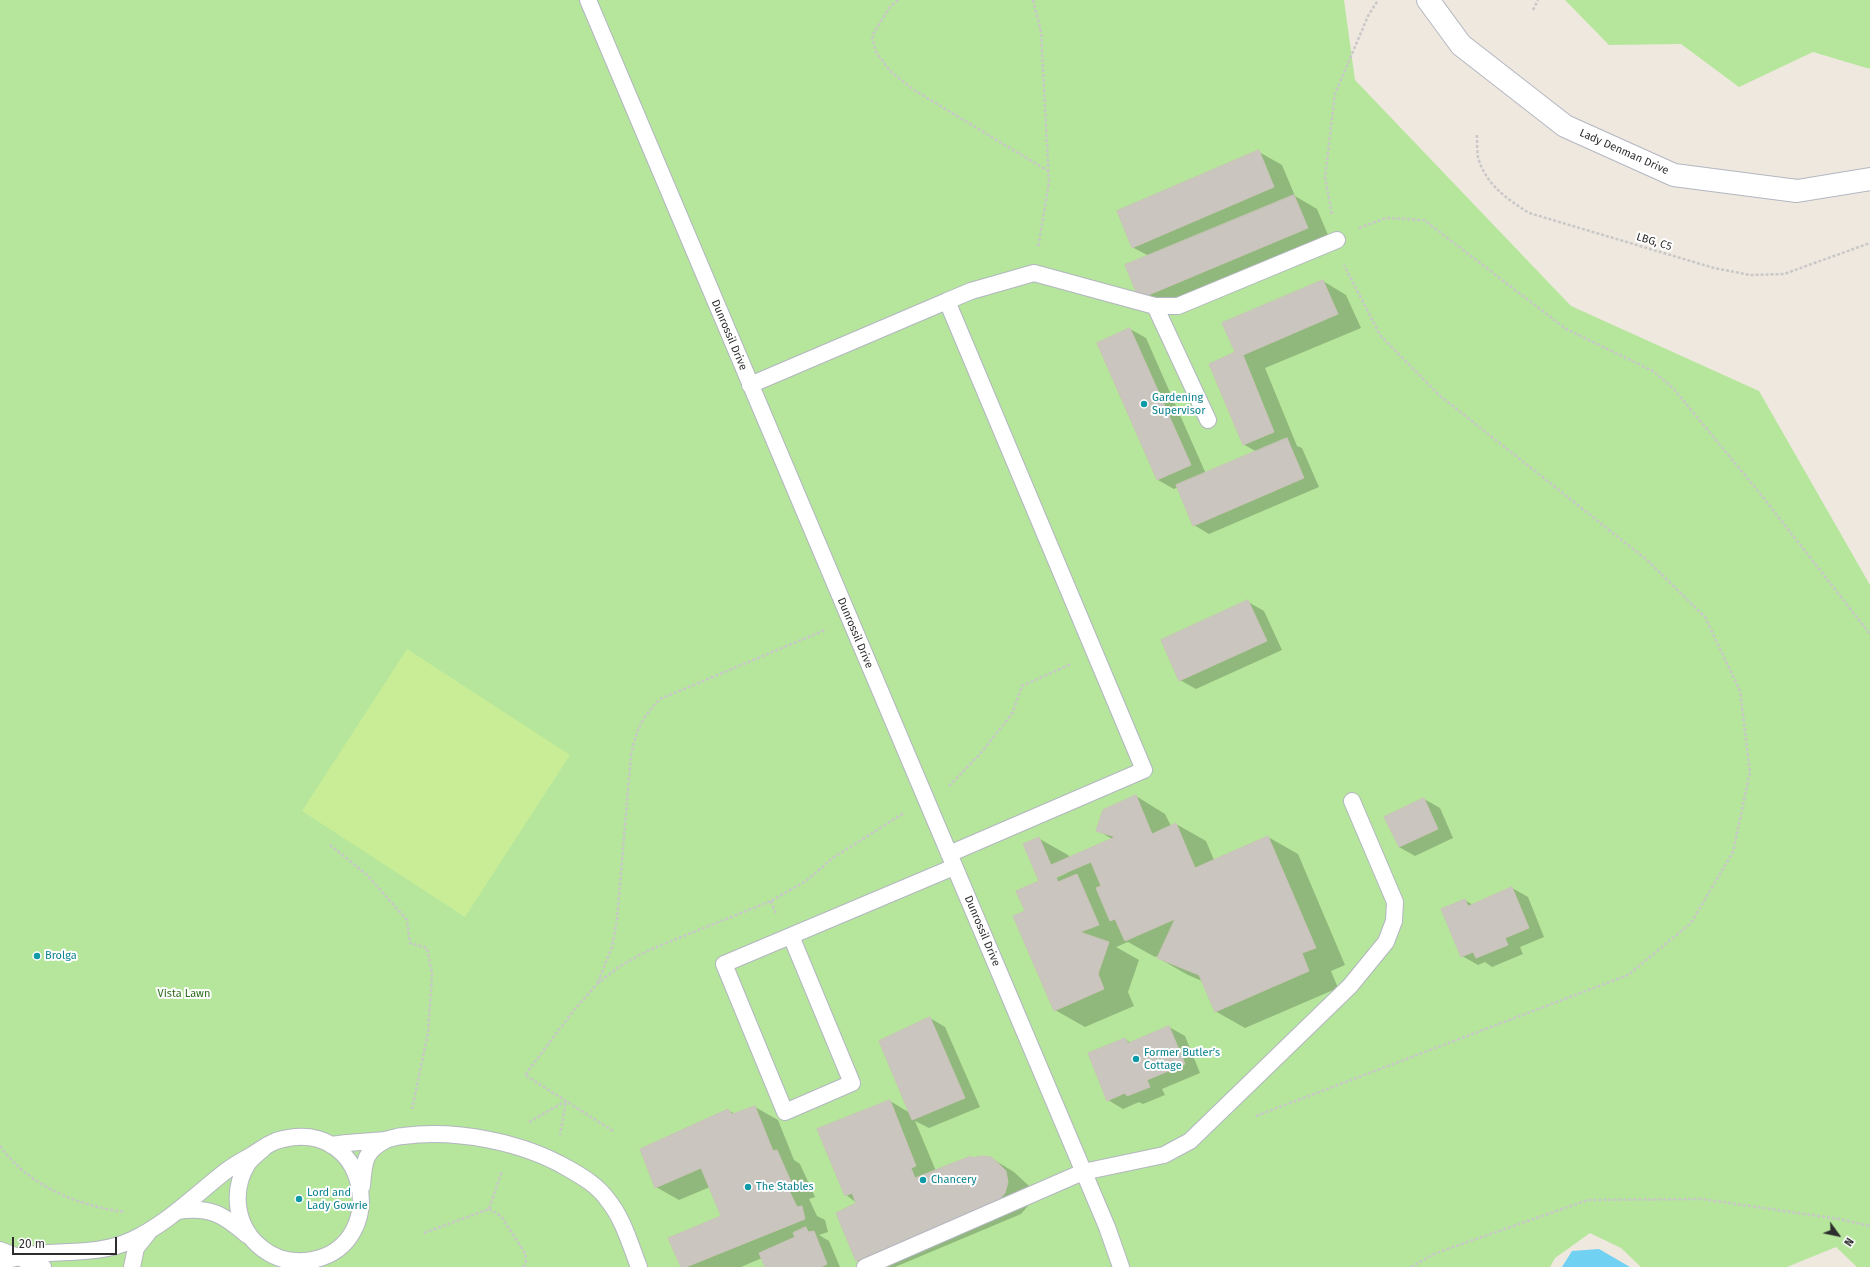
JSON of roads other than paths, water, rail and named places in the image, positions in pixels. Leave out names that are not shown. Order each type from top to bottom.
[{"type":"street","name":"Lady Denman Drive","points":[[1428,0],[1461,45],[1565,126],[1674,175],[1797,191],[1870,179]]},
{"type":"lane","name":"Dunrossil Drive","points":[[588,0],[1107,1228],[1121,1267]]},
{"type":"lane","points":[[750,385],[977,289],[1034,273],[1155,306],[1178,306],[1337,240]]},
{"type":"lane","points":[[791,936],[852,1084],[785,1112],[724,964],[791,936],[1144,770],[947,301]]},
{"type":"lane","points":[[1155,306],[1208,420]]},
{"type":"lane","points":[[865,1267],[1083,1172],[1164,1155],[1190,1141],[1350,986],[1386,942],[1394,921],[1395,902],[1352,801]]},
{"type":"lane","points":[[331,1145],[355,1141],[386,1140],[403,1136],[464,1136],[503,1142],[544,1156],[582,1176],[607,1198],[616,1210],[639,1267]]},
{"type":"lane","points":[[0,1262],[18,1257],[99,1250],[132,1240],[152,1229],[177,1211],[227,1170],[273,1142],[289,1138],[301,1137],[315,1139],[331,1145],[349,1161],[358,1176],[361,1194]]},
{"type":"lane","points":[[177,1211],[192,1209],[210,1210],[239,1228],[268,1253],[282,1259],[302,1262],[318,1259],[332,1252],[344,1242],[354,1229],[360,1214],[363,1170],[367,1157],[373,1146],[386,1140]]},
{"type":"lane","points":[[254,1242],[244,1228],[240,1217],[237,1194],[242,1176],[249,1162],[263,1149]]},
{"type":"lane","points":[[132,1267],[136,1248],[152,1229]]},
{"type":"lane","points":[[0,1250],[43,1267]]},
{"type":"water","points":[[1599,1249],[1630,1267],[1562,1267],[1572,1251]]},
{"type":"place","name":"Gardening Supervisor","points":[[1144,404]]},
{"type":"place","name":"Brolga","points":[[37,956]]},
{"type":"place","name":"Former Butler’s Cottage","points":[[1136,1059]]},
{"type":"place","name":"Chancery","points":[[923,1180]]},
{"type":"place","name":"The Stables","points":[[748,1187]]},
{"type":"place","name":"Lord and Lady Gowrie","points":[[299,1199]]},
{"type":"park label","name":"Vista Lawn","points":[[184,994]]}]
